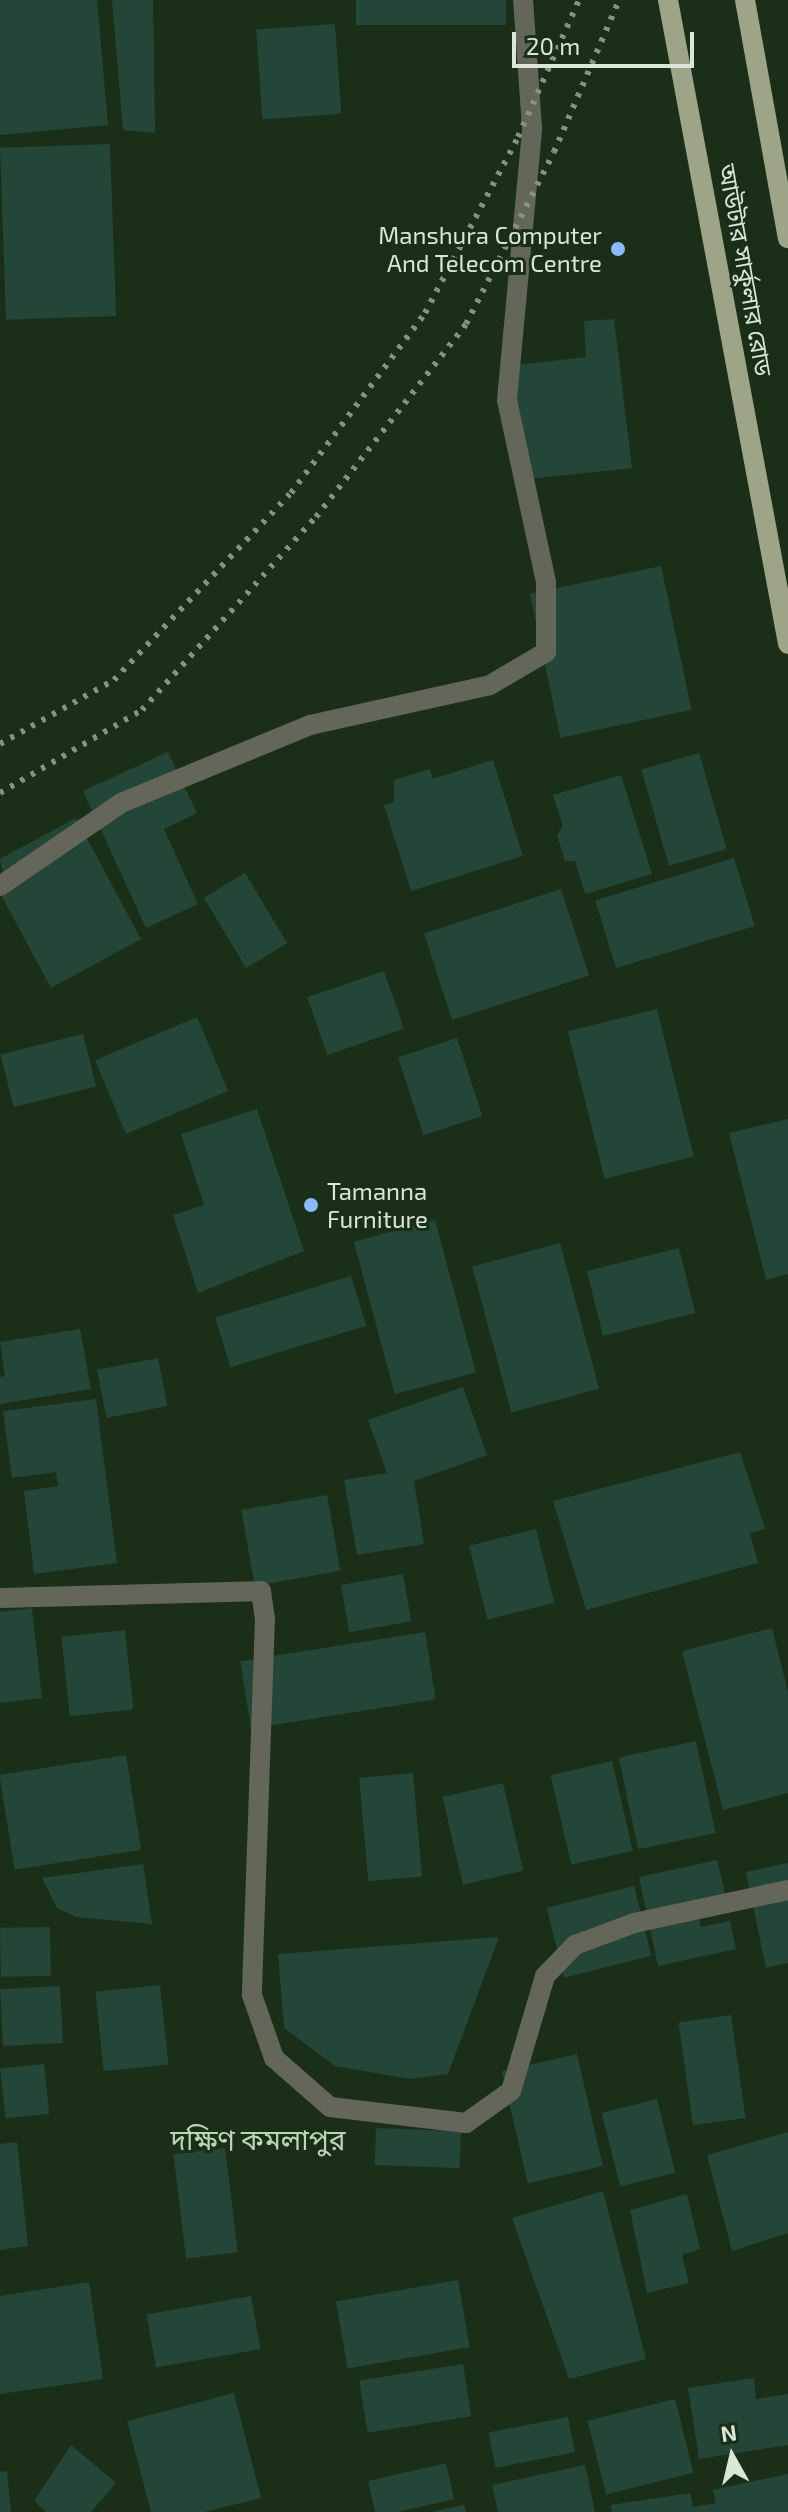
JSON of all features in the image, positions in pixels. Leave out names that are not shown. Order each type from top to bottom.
[{"type":"main road","name":"আউটার সার্কুলার রোড","points":[[668,0],[788,644]]},
{"type":"main road","name":"আউটার সার্কুলার রোড","points":[[745,0],[788,238]]},
{"type":"street","points":[[0,886],[121,803],[310,725],[490,685],[546,652],[546,582],[507,400],[532,128],[523,0]]},
{"type":"street","points":[[0,1598],[261,1591],[265,1618],[252,1995],[274,2058],[330,2107],[466,2123],[511,2091],[545,1976],[575,1945],[634,1923],[788,1890]]},
{"type":"building","points":[[0,0],[97,0],[108,125],[0,135]]},
{"type":"building","points":[[112,0],[153,0],[155,133],[123,130]]},
{"type":"building","points":[[356,0],[506,0],[506,25],[356,25]]},
{"type":"building","points":[[335,24],[341,114],[262,119],[256,30]]},
{"type":"building","points":[[110,144],[116,316],[6,320],[0,148]]},
{"type":"building","points":[[614,319],[632,468],[519,480],[508,366],[586,357],[584,321]]},
{"type":"building","points":[[661,566],[692,710],[560,738],[530,594]]},
{"type":"building","points":[[168,752],[197,813],[164,829],[198,904],[146,928],[83,791]]},
{"type":"building","points":[[699,753],[727,849],[669,866],[641,770]]},
{"type":"building","points":[[493,760],[523,856],[411,891],[384,805],[394,802],[394,780],[430,769],[433,779]]},
{"type":"building","points":[[621,775],[652,874],[585,894],[575,861],[565,861],[557,835],[563,826],[553,795]]},
{"type":"building","points":[[76,818],[141,939],[51,988],[0,893],[5,881],[0,859]]},
{"type":"building","points":[[734,858],[755,926],[616,968],[595,900]]},
{"type":"building","points":[[245,873],[287,943],[246,968],[204,898]]},
{"type":"building","points":[[561,889],[589,976],[452,1020],[424,933]]},
{"type":"building","points":[[384,971],[404,1029],[327,1055],[307,997]]},
{"type":"building","points":[[657,1009],[694,1156],[605,1179],[568,1031]]},
{"type":"building","points":[[197,1017],[228,1091],[126,1134],[95,1060]]},
{"type":"building","points":[[83,1034],[96,1086],[14,1107],[1,1055]]},
{"type":"building","points":[[457,1038],[482,1116],[423,1135],[398,1057]]},
{"type":"building","points":[[257,1109],[304,1251],[198,1293],[173,1215],[204,1205],[181,1134]]},
{"type":"building","points":[[788,1119],[788,1274],[766,1280],[729,1133]]},
{"type":"building","points":[[435,1220],[476,1373],[395,1394],[354,1242]]},
{"type":"building","points":[[560,1243],[599,1389],[511,1412],[472,1267]]},
{"type":"building","points":[[679,1248],[695,1313],[603,1336],[587,1271]]},
{"type":"building","points":[[351,1276],[366,1326],[230,1367],[215,1318]]},
{"type":"building","points":[[80,1329],[91,1389],[0,1404],[0,1377],[5,1376],[0,1342]]},
{"type":"building","points":[[158,1358],[167,1406],[106,1418],[97,1370]]},
{"type":"building","points":[[463,1387],[487,1455],[414,1481],[424,1544],[357,1555],[344,1480],[387,1473],[368,1420]]},
{"type":"building","points":[[96,1399],[117,1563],[34,1574],[24,1491],[58,1486],[56,1472],[12,1478],[3,1411]]},
{"type":"building","points":[[740,1452],[765,1529],[750,1533],[758,1563],[586,1610],[553,1501]]},
{"type":"building","points":[[327,1495],[340,1571],[255,1586],[241,1510]]},
{"type":"building","points":[[536,1529],[554,1603],[487,1619],[469,1546]]},
{"type":"building","points":[[403,1574],[411,1621],[349,1632],[341,1585]]},
{"type":"building","points":[[32,1608],[42,1698],[0,1703],[0,1612]]},
{"type":"building","points":[[772,1628],[788,1692],[788,1793],[723,1810],[682,1651]]},
{"type":"building","points":[[125,1630],[133,1710],[70,1716],[61,1637]]},
{"type":"building","points":[[425,1632],[436,1699],[251,1728],[240,1661]]},
{"type":"building","points":[[696,1741],[716,1833],[638,1849],[619,1757]]},
{"type":"building","points":[[126,1755],[141,1850],[15,1870],[0,1775]]},
{"type":"building","points":[[612,1761],[633,1851],[571,1865],[551,1775]]},
{"type":"building","points":[[413,1773],[422,1877],[368,1881],[359,1778]]},
{"type":"building","points":[[503,1783],[523,1871],[463,1885],[443,1797]]},
{"type":"building","points":[[717,1860],[727,1901],[696,1908],[701,1927],[730,1921],[736,1949],[658,1966],[639,1877]]},
{"type":"building","points":[[788,1863],[788,1963],[766,1968],[746,1872]]},
{"type":"building","points":[[143,1864],[152,1924],[76,1917],[57,1908],[42,1878]]},
{"type":"building","points":[[634,1886],[651,1956],[564,1978],[547,1908]]},
{"type":"building","points":[[50,1927],[51,1976],[1,1977],[0,1928]]},
{"type":"building","points":[[499,1937],[448,2074],[410,2079],[335,2066],[284,2028],[278,1954]]},
{"type":"building","points":[[160,1985],[168,2065],[104,2071],[95,1992]]},
{"type":"building","points":[[60,1986],[63,2043],[3,2046],[0,1989]]},
{"type":"building","points":[[731,2015],[745,2118],[693,2125],[679,2022]]},
{"type":"building","points":[[577,2054],[603,2166],[528,2183],[502,2071]]},
{"type":"building","points":[[44,2064],[49,2114],[5,2118],[0,2069]]},
{"type":"building","points":[[657,2099],[675,2173],[620,2187],[602,2113]]},
{"type":"building","points":[[376,2128],[461,2131],[460,2168],[375,2165]]},
{"type":"building","points":[[788,2132],[788,2233],[732,2251],[707,2155]]},
{"type":"building","points":[[17,2142],[28,2246],[0,2250],[0,2144]]},
{"type":"building","points":[[225,2148],[238,2252],[186,2259],[173,2154]]},
{"type":"building","points":[[603,2191],[646,2359],[569,2379],[512,2218]]},
{"type":"building","points":[[687,2194],[700,2249],[682,2255],[689,2283],[647,2293],[630,2210]]},
{"type":"building","points":[[458,2280],[470,2347],[348,2368],[336,2302]]},
{"type":"building","points":[[89,2282],[103,2379],[0,2394],[0,2296]]},
{"type":"building","points":[[251,2296],[260,2349],[156,2368],[147,2314]]},
{"type":"building","points":[[463,2364],[471,2416],[368,2433],[359,2380]]},
{"type":"building","points":[[754,2378],[756,2399],[788,2394],[788,2445],[699,2459],[688,2388]]},
{"type":"building","points":[[234,2393],[261,2498],[204,2512],[151,2512],[127,2421]]},
{"type":"building","points":[[675,2399],[693,2473],[606,2495],[588,2421]]},
{"type":"building","points":[[568,2417],[575,2452],[495,2468],[488,2432]]},
{"type":"building","points":[[71,2445],[116,2483],[91,2512],[46,2512],[34,2501]]},
{"type":"building","points":[[446,2463],[454,2499],[398,2512],[375,2512],[368,2481]]},
{"type":"building","points":[[585,2465],[595,2512],[498,2512],[492,2485]]},
{"type":"building","points":[[7,2471],[11,2512],[0,2512],[0,2472]]},
{"type":"building","points":[[788,2474],[788,2512],[612,2512],[611,2505],[690,2493],[693,2507],[716,2503],[713,2490]]},
{"type":"building","points":[[464,2505],[466,2512],[435,2512],[435,2511]]},
{"type":"railway","points":[[0,744],[114,680],[291,493],[425,313],[518,137],[579,0]]},
{"type":"railway","points":[[0,793],[142,710],[316,517],[466,324],[554,152],[619,0]]},
{"type":"place","name":"Manshura Computer And Telecom Centre","points":[[618,249]]},
{"type":"place","name":"Tamanna Furniture","points":[[311,1205]]},
{"type":"district","name":"দক্ষিণ কমলাপুর","points":[[258,2139]]}]
